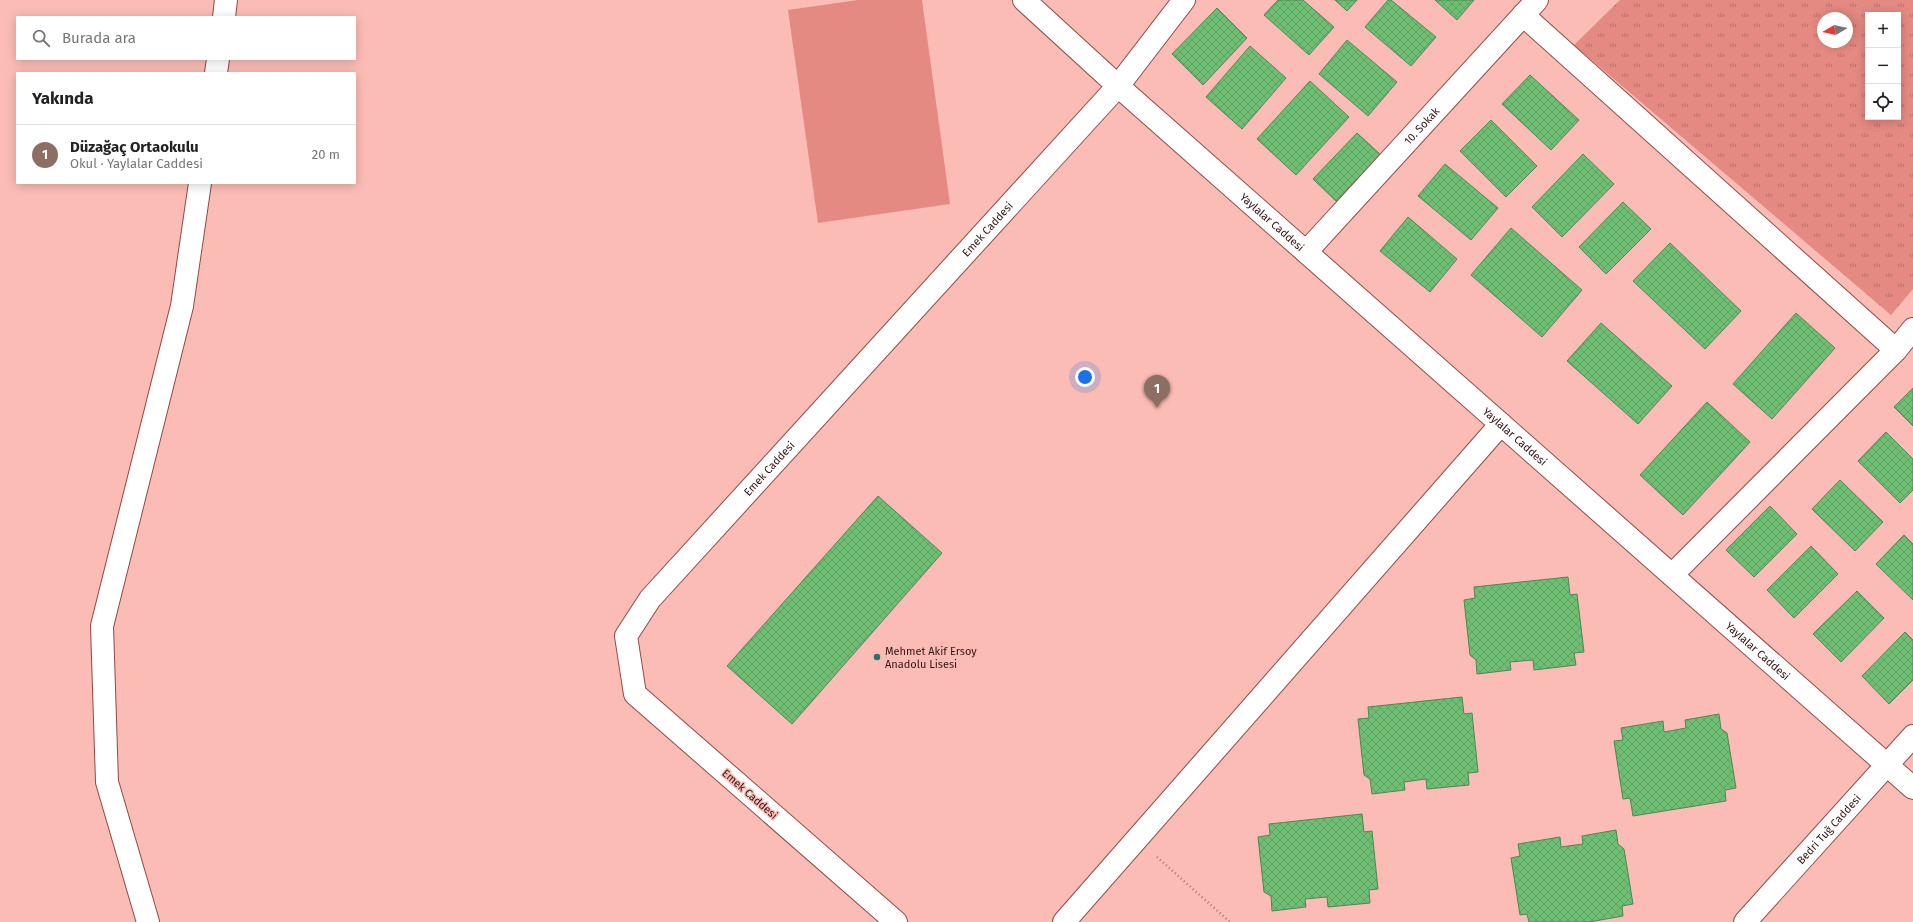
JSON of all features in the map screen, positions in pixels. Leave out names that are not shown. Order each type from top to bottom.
[{"type":"street","points":[[224,16],[226,0]]},
{"type":"street","name":"Yaylalar Caddesi","points":[[1024,0],[1118,86],[1913,788]]},
{"type":"street","name":"Emek Caddesi","points":[[896,922],[635,694],[626,636],[650,599],[1118,86],[1184,0]]},
{"type":"street","points":[[1530,8],[1896,350]]},
{"type":"street","name":"10. Sokak","points":[[1306,252],[1530,8]]},
{"type":"street","points":[[216,72],[218,60]]},
{"type":"street","points":[[148,922],[107,782],[102,626],[182,306],[200,184]]},
{"type":"street","points":[[1672,575],[1896,350],[1913,329]]},
{"type":"street","points":[[1064,922],[1501,424]]},
{"type":"street","name":"Bedri Tuğ Caddesi","points":[[1744,922],[1913,736]]},
{"type":"path","points":[[1136,839],[1230,922]]},
{"type":"green space","points":[[858,0],[922,0],[950,204],[818,223],[788,10]]},
{"type":"green space","points":[[1620,0],[1913,0],[1913,289],[1891,315],[1574,45]]},
{"type":"building","points":[[1278,0],[1303,0],[1334,27],[1309,55],[1264,15]]},
{"type":"building","points":[[1335,0],[1357,0],[1347,11]]},
{"type":"building","points":[[1388,0],[1391,0],[1436,37],[1411,66],[1365,27]]},
{"type":"building","points":[[1435,0],[1474,0],[1457,20]]},
{"type":"building","points":[[1217,8],[1247,38],[1203,85],[1172,54]]},
{"type":"building","points":[[1347,40],[1397,82],[1368,116],[1319,74]]},
{"type":"building","points":[[1250,46],[1286,78],[1242,129],[1206,97]]},
{"type":"building","points":[[1530,75],[1579,120],[1551,150],[1502,104]]},
{"type":"building","points":[[1310,81],[1349,117],[1296,175],[1257,139]]},
{"type":"building","points":[[1491,120],[1537,166],[1506,197],[1460,151]]},
{"type":"building","points":[[1357,133],[1381,155],[1337,202],[1313,179]]},
{"type":"building","points":[[1583,154],[1614,184],[1562,237],[1532,207]]},
{"type":"building","points":[[1445,164],[1498,208],[1471,240],[1418,196]]},
{"type":"building","points":[[1623,202],[1651,229],[1606,274],[1579,247]]},
{"type":"building","points":[[1408,217],[1457,259],[1430,292],[1380,251]]},
{"type":"building","points":[[1511,228],[1582,290],[1542,337],[1471,275]]},
{"type":"building","points":[[1670,243],[1741,311],[1705,349],[1633,281]]},
{"type":"building","points":[[1796,313],[1835,348],[1772,419],[1733,384]]},
{"type":"building","points":[[1601,323],[1672,386],[1638,424],[1567,361]]},
{"type":"building","points":[[1913,388],[1913,426],[1894,407]]},
{"type":"building","points":[[1707,402],[1750,442],[1683,515],[1640,475]]},
{"type":"building","points":[[1886,432],[1913,459],[1913,490],[1900,503],[1858,461]]},
{"type":"building","points":[[1840,480],[1883,522],[1855,551],[1812,509]]},
{"type":"building","points":[[878,496],[942,553],[792,724],[727,666]]},
{"type":"building","points":[[1770,506],[1797,534],[1754,577],[1726,550]]},
{"type":"building","points":[[1904,535],[1913,544],[1913,600],[1876,564]]},
{"type":"building","points":[[1811,546],[1838,574],[1794,618],[1767,590]]},
{"type":"building","points":[[1568,577],[1570,595],[1577,594],[1584,652],[1574,653],[1576,665],[1534,670],[1533,660],[1510,662],[1511,670],[1477,674],[1476,660],[1470,655],[1464,600],[1475,598],[1474,587]]},
{"type":"building","points":[[1857,591],[1884,618],[1841,662],[1813,634]]},
{"type":"building","points":[[1905,632],[1913,640],[1913,680],[1889,704],[1862,676]]},
{"type":"building","points":[[1462,697],[1464,714],[1472,713],[1478,772],[1468,773],[1469,785],[1427,789],[1426,779],[1404,782],[1405,790],[1372,794],[1370,779],[1364,775],[1358,719],[1369,718],[1368,707]]},
{"type":"building","points":[[1719,714],[1721,729],[1727,733],[1736,788],[1725,790],[1726,801],[1633,816],[1630,798],[1623,799],[1614,741],[1623,740],[1621,728],[1663,721],[1664,732],[1686,728],[1685,720]]},
{"type":"building","points":[[1362,814],[1364,832],[1372,831],[1378,889],[1369,890],[1370,903],[1328,907],[1327,897],[1305,899],[1306,907],[1272,911],[1271,896],[1264,892],[1258,837],[1270,835],[1269,824]]},
{"type":"building","points":[[1616,830],[1618,844],[1624,849],[1633,904],[1622,906],[1623,916],[1589,922],[1529,922],[1527,914],[1520,915],[1511,858],[1520,856],[1518,844],[1560,837],[1561,847],[1583,844],[1582,836]]},
{"type":"place","name":"Düzağaç Ortaokulu","points":[[1157,408]]},
{"type":"place","name":"Mehmet Akif Ersoy Anadolu Lisesi","points":[[877,657]]}]
